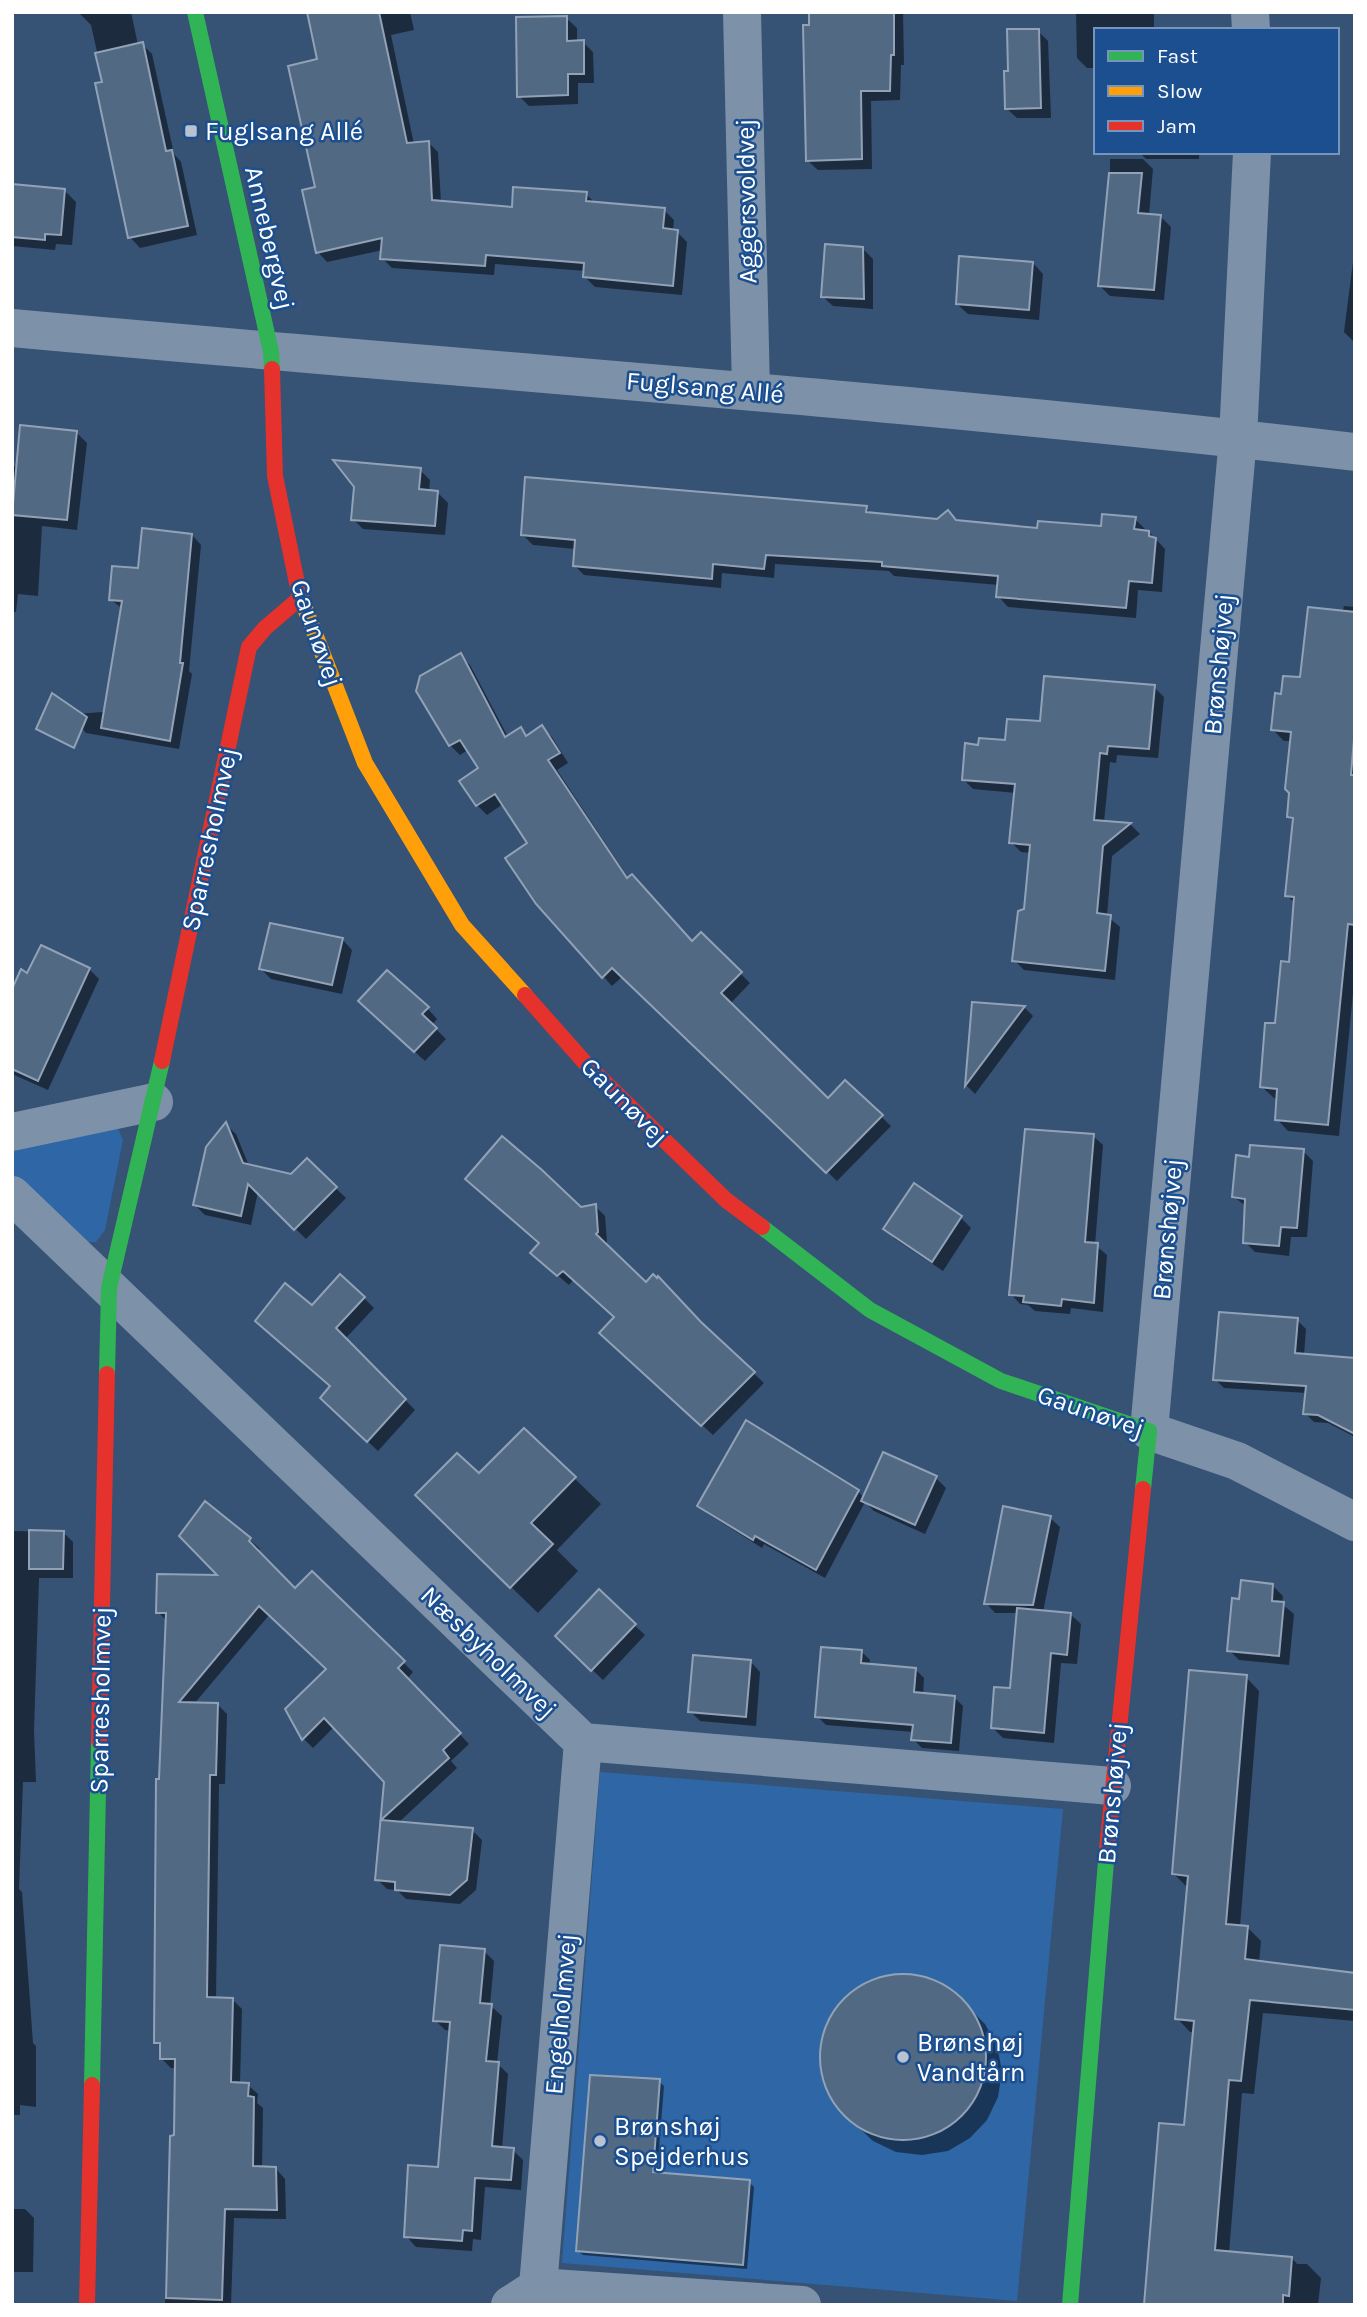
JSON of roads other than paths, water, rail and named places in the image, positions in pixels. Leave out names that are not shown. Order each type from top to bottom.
[{"type":"street","name":"Annebergvej","points":[[195,12],[271,352]]},
{"type":"street","name":"Aggersvoldvej","points":[[742,12],[751,390]]},
{"type":"street","name":"Brønshøjvej","points":[[1070,2305],[1112,1786],[1149,1431],[1238,438],[1252,154]]},
{"type":"street","name":"Fuglsang Allé","points":[[12,328],[271,352],[751,390],[1355,452]]},
{"type":"street","name":"Gaunøvej","points":[[271,352],[275,476],[300,598],[365,763],[462,925],[587,1065],[726,1200],[870,1310],[1001,1381],[1237,1461],[1355,1522]]},
{"type":"street","name":"Sparresholmvej","points":[[87,2305],[109,1288],[154,1101],[249,646],[265,628],[300,598]]},
{"type":"street","points":[[12,1132],[154,1101]]},
{"type":"street","name":"Næsbyholmvej","points":[[12,1195],[583,1742]]},
{"type":"street","points":[[583,1742],[1112,1786]]},
{"type":"street","name":"Engelholmvej","points":[[524,2296],[583,1742]]},
{"type":"street","points":[[524,2296],[802,2305]]},
{"type":"place","name":"Fuglsang Allé","points":[[191,131]]},
{"type":"place","name":"Brønshøj Vandtårn","points":[[903,2057]]},
{"type":"place","name":"Brønshøj Spejderhus","points":[[600,2141]]}]
